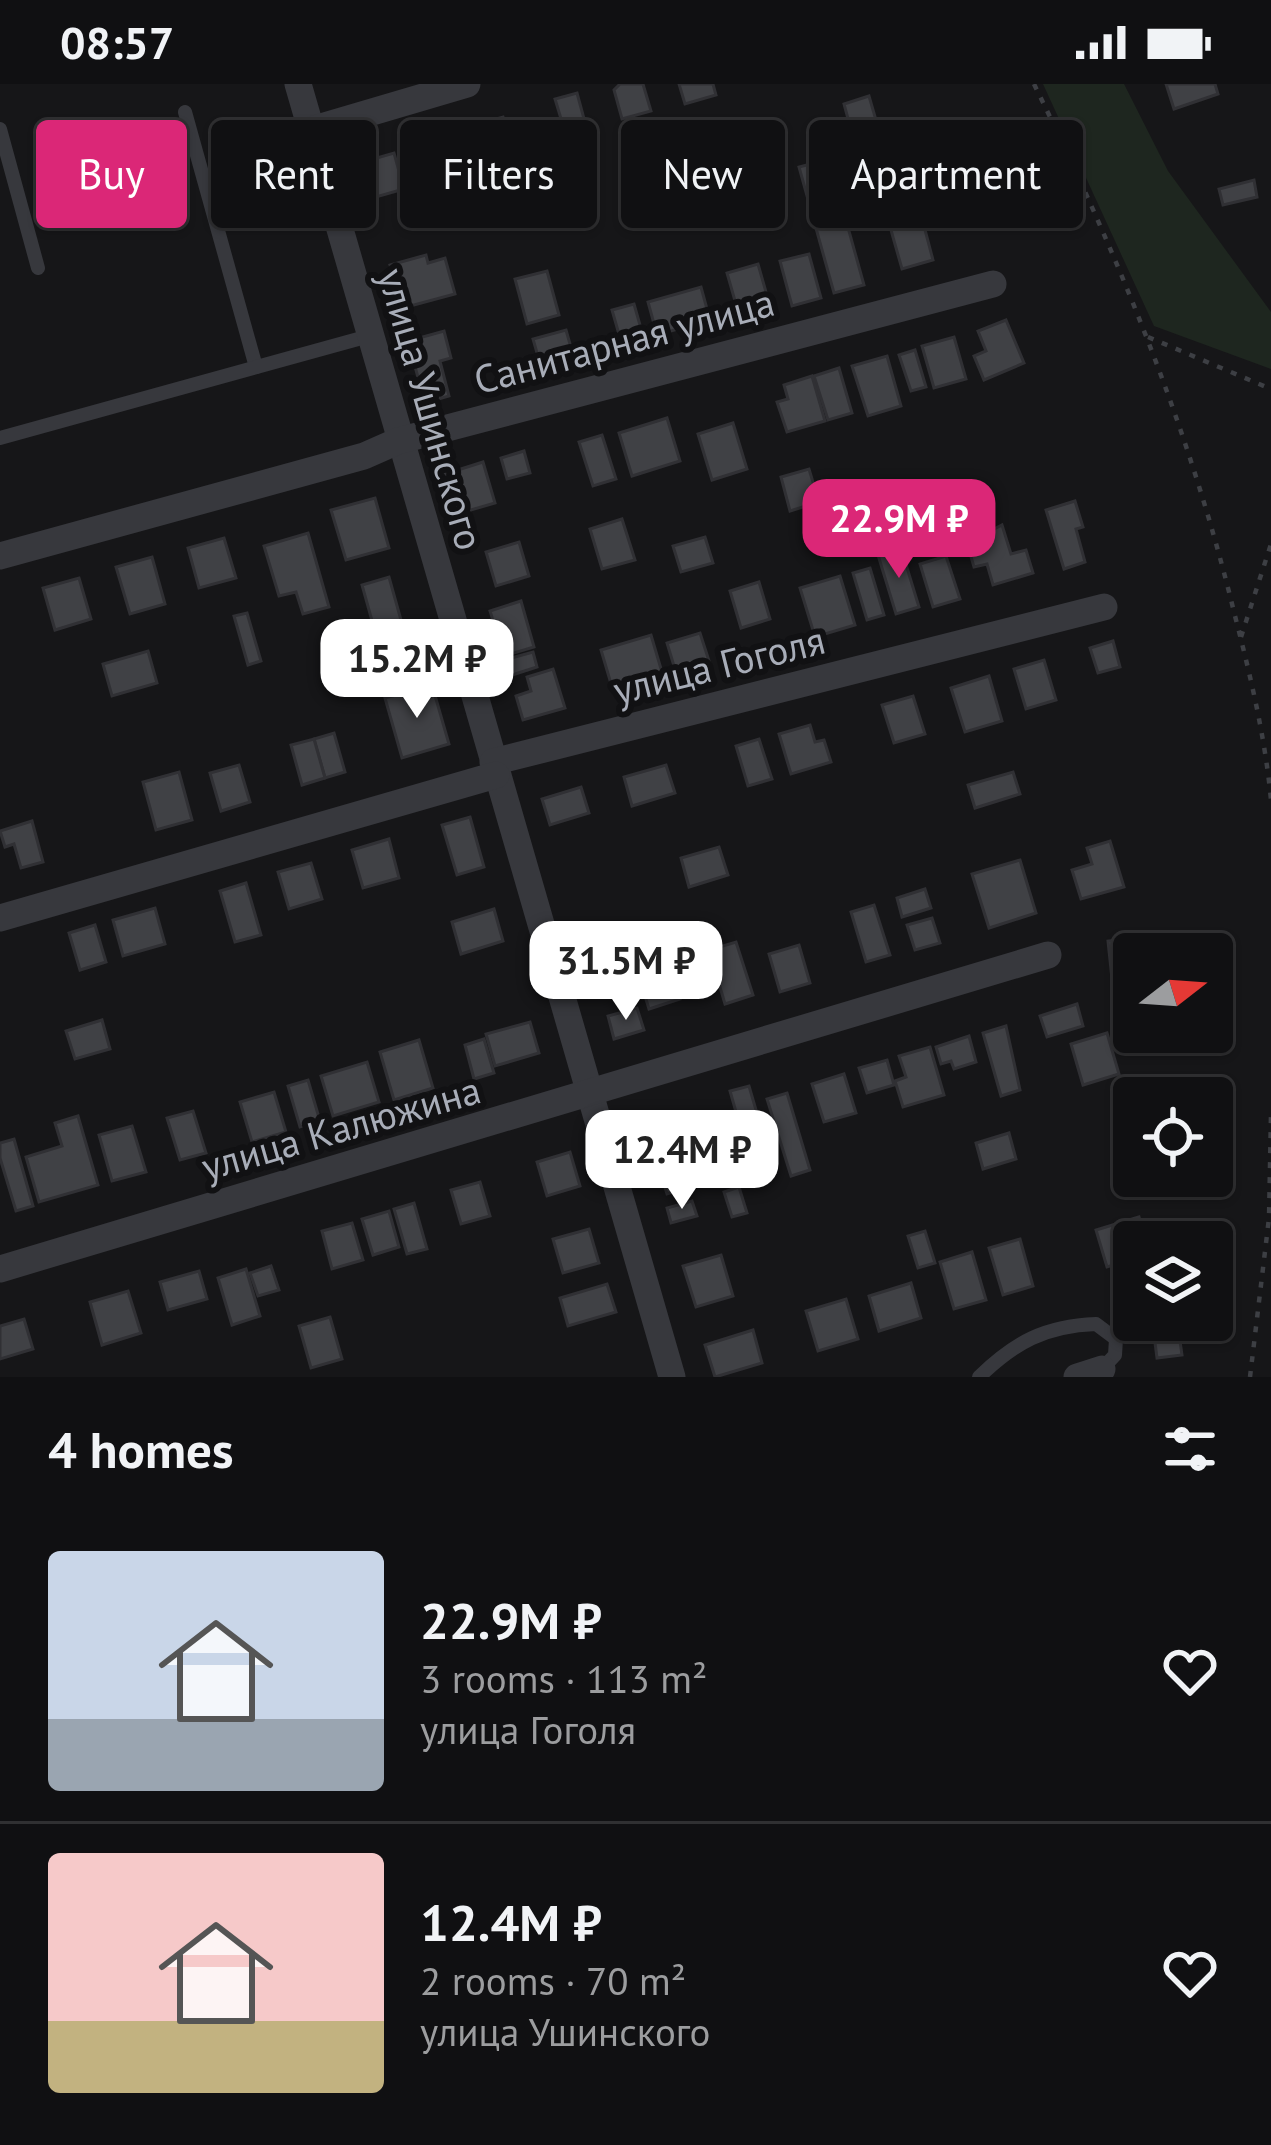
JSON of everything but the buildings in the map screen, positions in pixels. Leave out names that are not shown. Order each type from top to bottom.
[{"type":"street","name":"улица Ушинского","points":[[298,84],[308,120]]},
{"type":"street","points":[[345,120],[467,84]]},
{"type":"street","name":"улица Ушинского","points":[[339,228],[672,1377]]},
{"type":"street","name":"Санитарная улица","points":[[0,556],[364,456],[398,441],[993,284]]},
{"type":"street","name":"улица Гоголя","points":[[0,918],[495,769],[1104,607]]},
{"type":"street","name":"улица Калюжина","points":[[0,1269],[1048,955]]},
{"type":"lane","points":[[185,112],[256,368]]},
{"type":"lane","points":[[0,129],[38,268]]},
{"type":"lane","points":[[0,438],[369,336]]},
{"type":"lane","points":[[979,1377],[1010,1348],[1056,1325],[1096,1324],[1115,1340],[1115,1355],[1089,1373]]},
{"type":"path","points":[[1034,84],[1094,206],[1148,337],[1208,505],[1267,753],[1271,800]]},
{"type":"path","points":[[1148,337],[1271,389]]},
{"type":"path","points":[[1240,637],[1271,544]]},
{"type":"path","points":[[1250,1377],[1269,1218],[1271,1114]]},
{"type":"shaded area","points":[[1043,84],[1124,84],[1168,171],[1271,312],[1271,369],[1154,326],[1083,171],[1083,120],[1060,120]]}]
